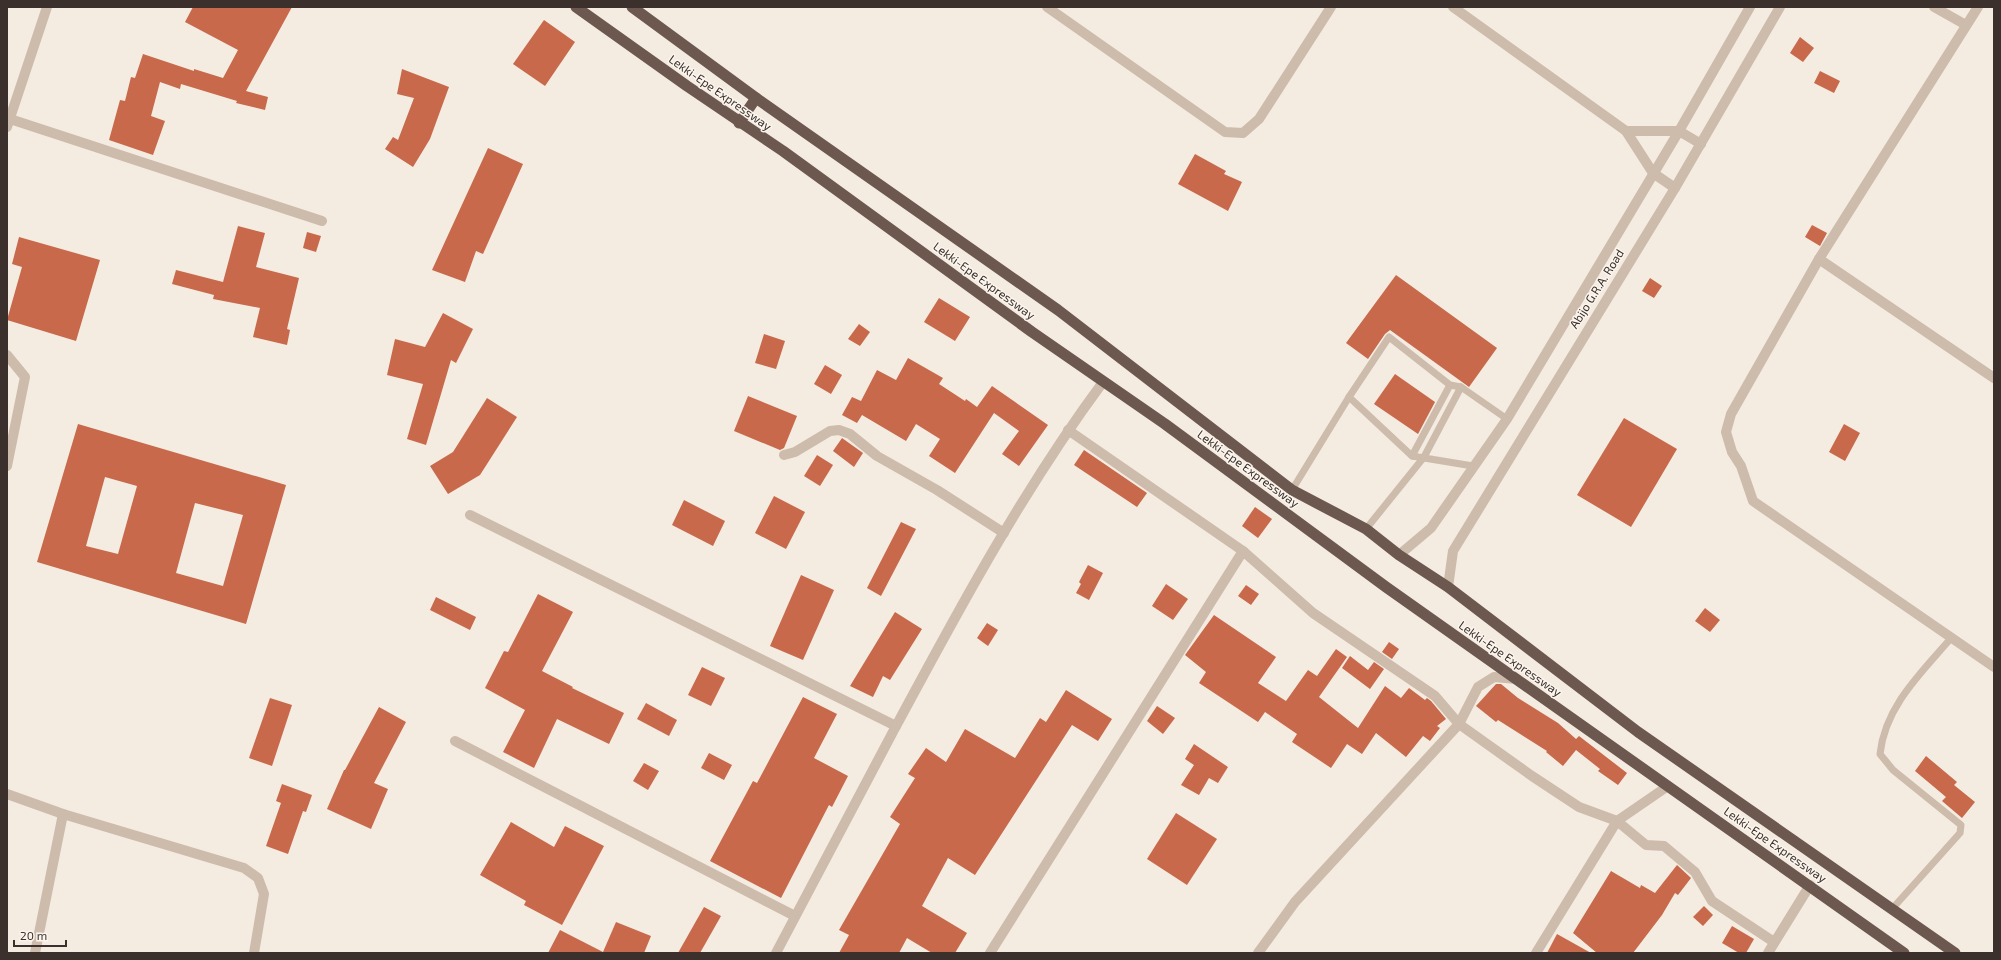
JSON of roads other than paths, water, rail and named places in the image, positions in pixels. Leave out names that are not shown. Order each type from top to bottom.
[{"type":"highway","name":"Lekki-Epe Expressway","points":[[576,7],[739,123],[783,151],[846,198],[1103,382],[1165,424],[1386,587],[1810,885],[1904,953]]},
{"type":"highway","name":"Lekki-Epe Expressway","points":[[632,7],[756,98],[1058,310],[1292,490],[1366,529],[1398,555],[1448,587],[1638,732],[1955,953]]},
{"type":"highway","points":[[739,123],[756,98]]},
{"type":"street","points":[[47,7],[8,123],[322,221]]},
{"type":"street","points":[[1047,7],[1225,132],[1243,133],[1259,119],[1331,7]]},
{"type":"street","points":[[1453,7],[1626,131],[1653,173],[1675,188]]},
{"type":"street","name":"Abijo G.R.A. Road","points":[[1398,555],[1431,528],[1457,493],[1473,466],[1506,419],[1678,131],[1750,7]]},
{"type":"street","name":"Abijo G.R.A. Road","points":[[1448,587],[1453,551],[1675,188],[1780,7]]},
{"type":"street","points":[[1934,7],[1966,25]]},
{"type":"street","points":[[1978,7],[1819,260],[1731,414],[1726,432],[1732,452],[1741,466],[1754,501],[1994,667]]},
{"type":"street","points":[[1626,131],[1678,131],[1701,144]]},
{"type":"street","points":[[1819,260],[1994,378]]},
{"type":"street","points":[[7,355],[25,377],[7,466]]},
{"type":"street","points":[[776,953],[955,615],[1004,532],[1068,430],[1103,382]]},
{"type":"street","points":[[784,455],[795,452],[830,431],[839,430],[850,434],[877,456],[937,490],[1004,532]]},
{"type":"street","points":[[1068,430],[1242,551],[1313,613],[1435,696],[1459,724],[1532,776],[1580,807],[1617,821],[1646,845],[1664,846],[1695,872],[1712,901],[1774,942]]},
{"type":"street","points":[[470,515],[896,726]]},
{"type":"street","points":[[990,953],[1242,551]]},
{"type":"street","points":[[1258,953],[1296,902],[1459,724],[1478,687],[1494,677],[1517,679]]},
{"type":"street","points":[[455,741],[795,916]]},
{"type":"street","points":[[1536,953],[1617,821],[1668,786]]},
{"type":"street","points":[[7,794],[63,814],[244,868],[258,878],[264,894],[254,953]]},
{"type":"street","points":[[35,953],[63,814]]},
{"type":"street","points":[[1768,953],[1810,885]]},
{"type":"lane","points":[[1292,490],[1349,397],[1389,337],[1450,385],[1461,387],[1506,419]]},
{"type":"lane","points":[[1412,456],[1450,385]]},
{"type":"lane","points":[[1366,529],[1424,457],[1461,387]]},
{"type":"lane","points":[[1349,397],[1412,456],[1473,466]]},
{"type":"lane","points":[[1892,909],[1960,833],[1961,825],[1893,770],[1880,754],[1881,740],[1892,712],[1906,689],[1952,637]]}]
